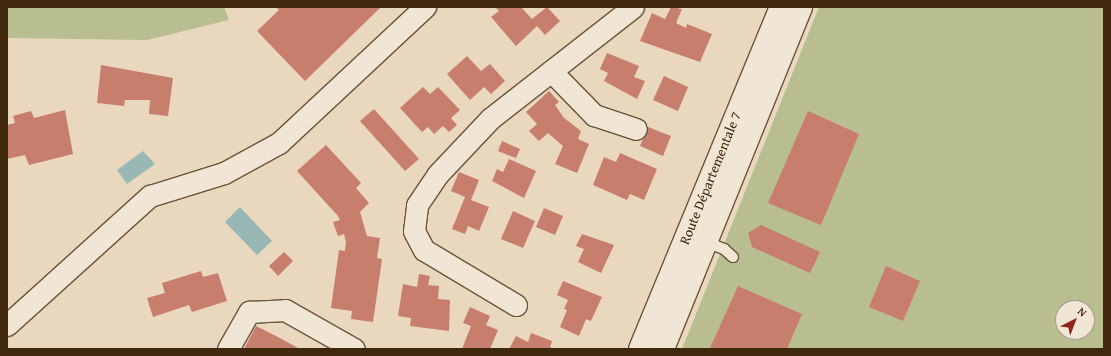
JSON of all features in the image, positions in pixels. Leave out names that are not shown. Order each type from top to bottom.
[{"type":"main road","name":"Route Départementale 7","points":[[663,349],[697,238],[781,7]]},
{"type":"main road","name":"Route Départementale 7","points":[[640,349],[697,238],[802,7]]},
{"type":"street","points":[[7,325],[150,196],[224,173],[279,143],[425,7]]},
{"type":"street","points":[[516,305],[424,250],[414,231],[417,205],[438,174],[491,118],[633,7]]},
{"type":"street","points":[[551,71],[594,116],[636,129]]},
{"type":"street","points":[[228,349],[249,312],[285,310],[354,349]]},
{"type":"lane","points":[[697,238],[724,249],[733,257]]},
{"type":"green space","points":[[7,7],[224,7],[229,20],[147,40],[7,38]]},
{"type":"green space","points":[[819,7],[1104,7],[1104,349],[682,349]]},
{"type":"water","points":[[143,151],[155,164],[127,184],[117,170]]},
{"type":"water","points":[[240,207],[272,241],[257,255],[225,222]]},
{"type":"building","points":[[276,7],[381,7],[305,81],[257,31],[279,10]]},
{"type":"building","points":[[495,7],[521,7],[532,19],[547,7],[560,21],[545,35],[537,26],[516,46],[491,17],[499,11]]},
{"type":"building","points":[[671,7],[682,9],[676,23],[686,28],[687,24],[712,34],[700,62],[640,41],[652,13],[665,19]]},
{"type":"building","points":[[607,53],[639,66],[634,77],[645,81],[637,99],[604,81],[608,73],[600,69]]},
{"type":"building","points":[[467,56],[481,71],[490,64],[505,81],[491,94],[484,87],[470,100],[447,74]]},
{"type":"building","points":[[101,65],[173,78],[168,116],[149,114],[150,100],[125,100],[124,106],[97,103]]},
{"type":"building","points":[[664,76],[688,87],[678,111],[653,100]]},
{"type":"building","points":[[423,87],[430,94],[438,87],[460,110],[451,118],[457,125],[449,132],[443,126],[434,134],[428,127],[422,132],[400,108]]},
{"type":"building","points":[[549,91],[559,102],[555,105],[564,118],[581,131],[578,139],[589,144],[577,173],[555,164],[563,146],[548,133],[539,141],[529,131],[537,124],[526,112]]},
{"type":"building","points":[[374,109],[419,159],[405,171],[360,121]]},
{"type":"building","points":[[65,110],[73,154],[29,165],[25,155],[7,159],[7,125],[15,123],[13,116],[31,111],[34,118]]},
{"type":"building","points":[[808,111],[859,134],[821,225],[768,203]]},
{"type":"building","points":[[648,127],[671,136],[663,156],[640,146]]},
{"type":"building","points":[[502,141],[520,149],[516,158],[498,151]]},
{"type":"building","points":[[326,145],[361,183],[356,188],[369,203],[360,212],[367,236],[380,238],[377,258],[382,259],[373,322],[351,319],[352,311],[331,308],[339,250],[345,251],[346,242],[344,234],[338,236],[333,222],[340,220],[338,216],[297,171]]},
{"type":"building","points":[[620,153],[657,169],[644,200],[630,194],[627,200],[593,185],[604,157],[616,162]]},
{"type":"building","points":[[509,159],[536,171],[524,198],[492,181],[497,169],[503,172]]},
{"type":"building","points":[[459,172],[479,180],[471,200],[489,207],[479,231],[468,226],[465,234],[452,229],[465,197],[451,191]]},
{"type":"building","points":[[544,208],[563,216],[555,235],[536,227]]},
{"type":"building","points":[[513,211],[535,221],[523,248],[501,239]]},
{"type":"building","points":[[761,225],[820,252],[810,273],[752,247],[748,233]]},
{"type":"building","points":[[582,234],[614,245],[601,273],[578,262],[584,249],[576,246]]},
{"type":"building","points":[[284,252],[293,261],[278,276],[269,266]]},
{"type":"building","points":[[886,266],[920,281],[903,321],[869,307]]},
{"type":"building","points":[[201,271],[203,277],[218,273],[227,301],[192,312],[189,305],[153,317],[147,298],[165,293],[162,283]]},
{"type":"building","points":[[419,274],[430,276],[428,285],[439,286],[438,299],[450,300],[449,331],[410,326],[411,318],[398,316],[403,284],[417,287]]},
{"type":"building","points":[[563,281],[602,297],[591,321],[586,319],[579,336],[560,327],[567,310],[564,309],[568,300],[557,295]]},
{"type":"building","points":[[738,286],[802,314],[787,349],[710,348]]},
{"type":"building","points":[[470,307],[490,316],[486,325],[498,330],[490,349],[462,349],[471,326],[463,323]]},
{"type":"building","points":[[256,326],[276,336],[300,349],[244,349]]},
{"type":"building","points":[[531,333],[552,341],[550,347],[555,349],[509,349],[516,336],[528,342]]}]
